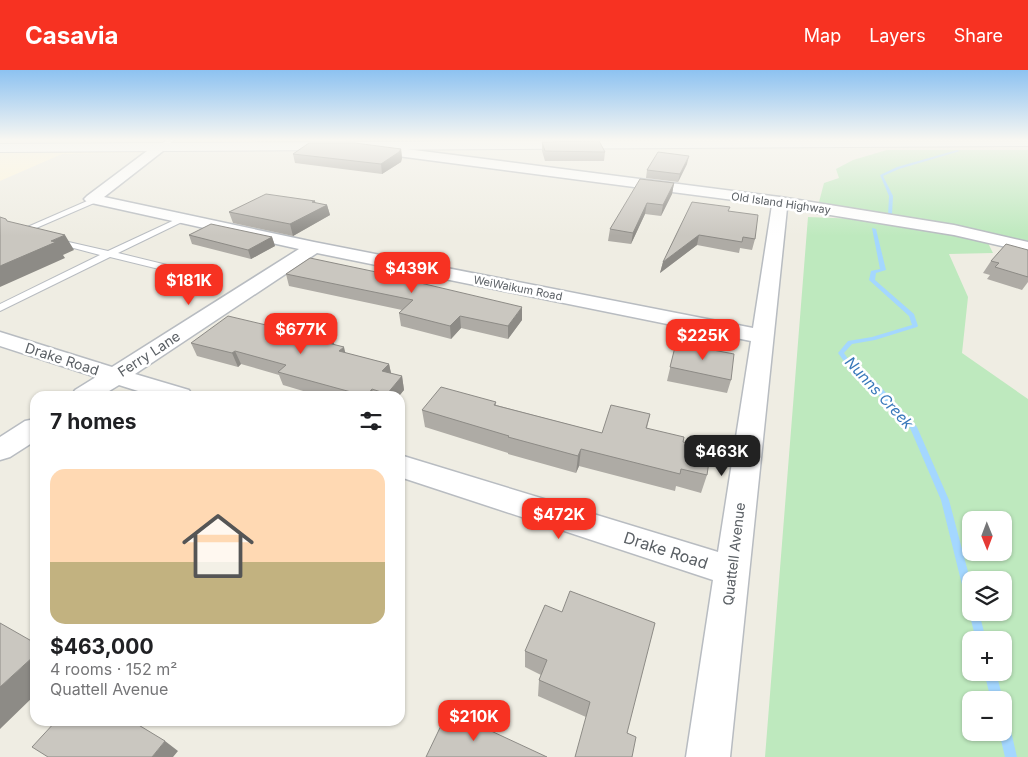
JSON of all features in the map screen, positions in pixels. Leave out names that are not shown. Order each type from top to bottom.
[{"type":"street","points":[[97,200],[92,199],[128,172]]},
{"type":"street","name":"Old Island Highway","points":[[552,172],[780,202],[954,230],[1028,247]]},
{"type":"street","name":"WeiWaikum Road","points":[[97,200],[314,247],[762,337]]},
{"type":"street","name":"Quattell Avenue","points":[[708,757],[780,202]]},
{"type":"street","name":"Ferry Lane","points":[[92,391],[314,247]]},
{"type":"street","name":"Drake Road","points":[[0,339],[164,391]]},
{"type":"street","points":[[0,450],[30,431]]},
{"type":"street","name":"Drake Road","points":[[405,468],[732,571]]},
{"type":"lane","points":[[97,200],[20,232],[204,277]]},
{"type":"lane","points":[[0,308],[184,219]]},
{"type":"shaded area","points":[[0,172],[21,172],[0,181]]},
{"type":"green space","points":[[837,172],[1028,172],[1028,241],[818,206],[824,183],[839,178]]},
{"type":"green space","points":[[808,217],[859,219],[987,241],[993,253],[949,254],[968,297],[962,353],[1028,399],[1028,757],[765,757]]},
{"type":"building","points":[[664,172],[681,172],[680,174]]},
{"type":"building","points":[[640,179],[674,183],[663,205],[647,203],[633,233],[610,229]]},
{"type":"building","points":[[266,194],[315,201],[312,202],[327,205],[290,224],[229,212]]},
{"type":"building","points":[[692,202],[730,207],[728,211],[758,215],[755,239],[743,237],[742,242],[699,235],[663,262]]},
{"type":"building","points":[[0,217],[7,221],[65,235],[51,241],[56,242],[0,266]]},
{"type":"building","points":[[211,224],[272,237],[248,250],[189,235]]},
{"type":"building","points":[[1006,244],[1028,250],[1028,277],[995,267],[999,263],[991,261]]},
{"type":"building","points":[[310,258],[414,280],[412,281],[522,307],[508,326],[460,316],[450,326],[399,313],[413,300],[286,274]]},
{"type":"building","points":[[228,316],[304,334],[310,329],[332,335],[324,342],[344,347],[339,351],[389,364],[382,371],[402,376],[390,391],[372,389],[370,391],[348,391],[278,372],[286,365],[235,351],[232,353],[191,343]]},
{"type":"building","points":[[676,343],[734,354],[731,380],[670,367]]},
{"type":"building","points":[[441,387],[496,402],[494,405],[602,433],[611,405],[650,414],[646,428],[684,437],[683,442],[711,448],[707,475],[681,469],[680,474],[581,449],[578,456],[508,437],[422,410]]},
{"type":"building","points":[[570,591],[655,623],[627,733],[636,737],[632,757],[575,757],[590,702],[539,680],[547,660],[525,651],[545,605],[562,612]]},
{"type":"building","points":[[0,623],[30,640],[30,660],[0,687]]},
{"type":"building","points":[[448,711],[547,757],[426,757]]},
{"type":"building","points":[[51,726],[140,726],[165,741],[152,757],[48,757],[32,747]]},
{"type":"waterway","name":"Nunns Creek","points":[[889,172],[881,176],[891,196],[890,215]]},
{"type":"waterway","name":"Nunns Creek","points":[[874,229],[883,270],[873,272],[872,280],[912,315],[915,326],[873,339],[850,342],[841,353],[853,370],[874,385],[913,427],[945,500],[963,571]]},
{"type":"waterway","name":"Nunns Creek","points":[[976,621],[979,631]]},
{"type":"waterway","name":"Nunns Creek","points":[[992,681],[995,691]]},
{"type":"waterway","name":"Nunns Creek","points":[[1007,741],[1011,757]]}]
